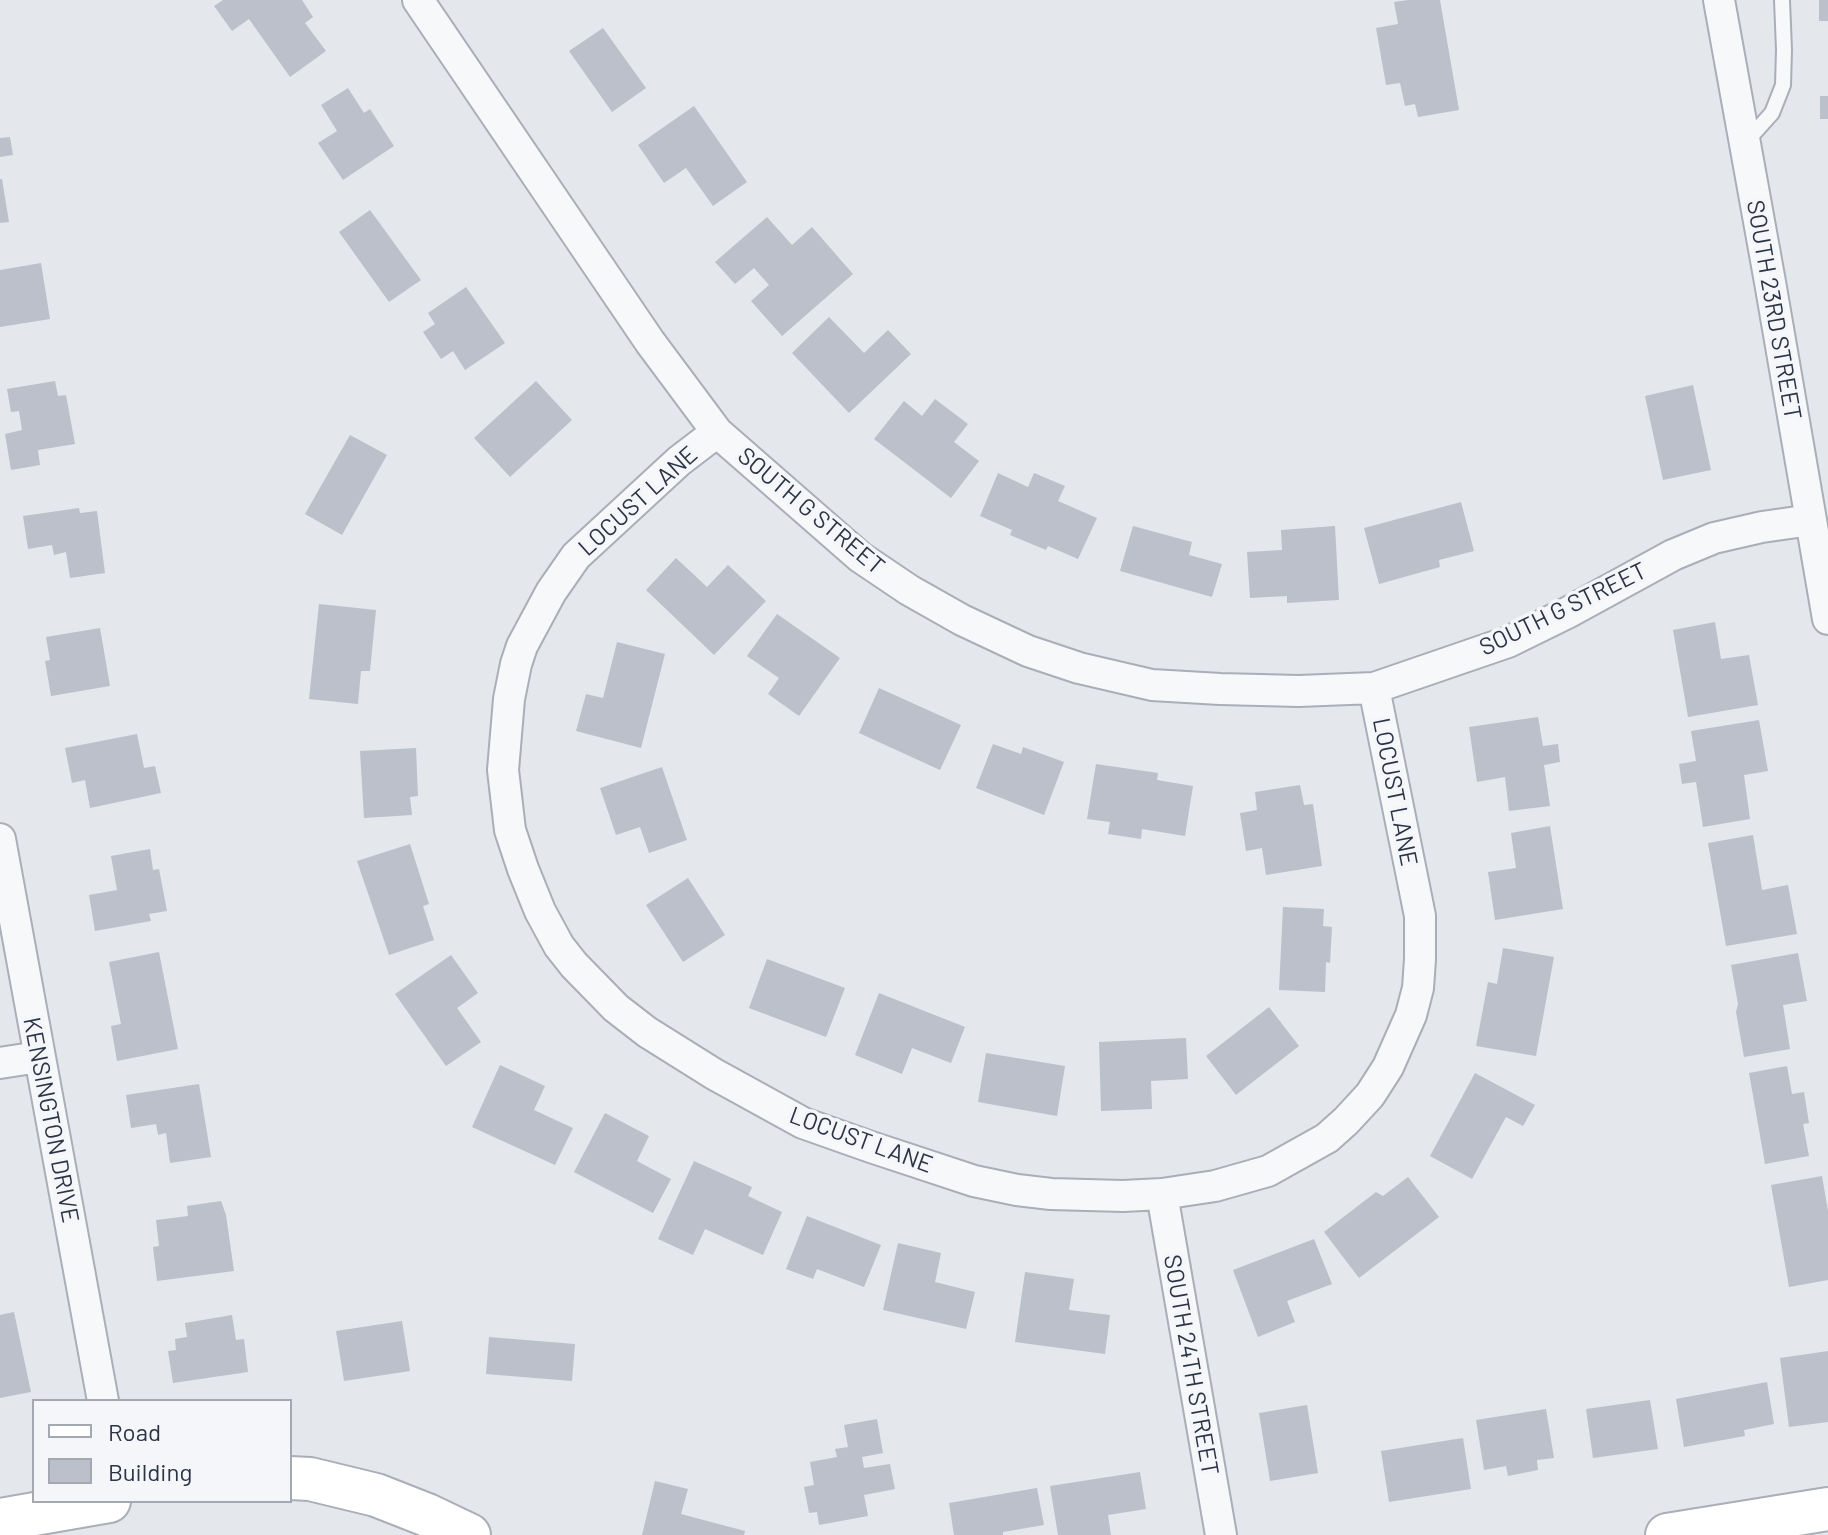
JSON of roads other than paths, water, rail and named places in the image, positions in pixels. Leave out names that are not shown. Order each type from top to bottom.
[{"type":"street","name":"SOUTH G STREET","points":[[418,0],[641,330],[717,432],[860,557],[962,620],[1028,651],[1079,668],[1152,685],[1299,691],[1374,688],[1508,642],[1673,555],[1714,538],[1811,520]]},
{"type":"street","name":"SOUTH 23RD STREET","points":[[1719,0],[1828,619]]},
{"type":"street","name":"LOCUST LANE","points":[[717,432],[679,461],[576,556],[551,592],[522,646],[509,699],[503,770],[510,830],[536,901],[559,946],[616,1008],[647,1032],[720,1077],[803,1123],[974,1181],[1051,1194],[1123,1196],[1215,1186],[1268,1171],[1327,1138],[1370,1095],[1388,1067],[1411,1015],[1418,988],[1420,916],[1374,688]]},
{"type":"street","name":"KENSINGTON DRIVE","points":[[0,839],[103,1399]]},
{"type":"street","points":[[0,1063],[39,1057]]},
{"type":"street","name":"SOUTH 24TH STREET","points":[[1162,1194],[1221,1535]]},
{"type":"street","points":[[292,1478],[310,1479],[376,1495],[469,1535]]},
{"type":"street","points":[[0,1520],[98,1503]]},
{"type":"street","points":[[1667,1535],[1828,1509]]},
{"type":"lane","points":[[1744,143],[1772,113],[1783,85],[1782,0]]}]
